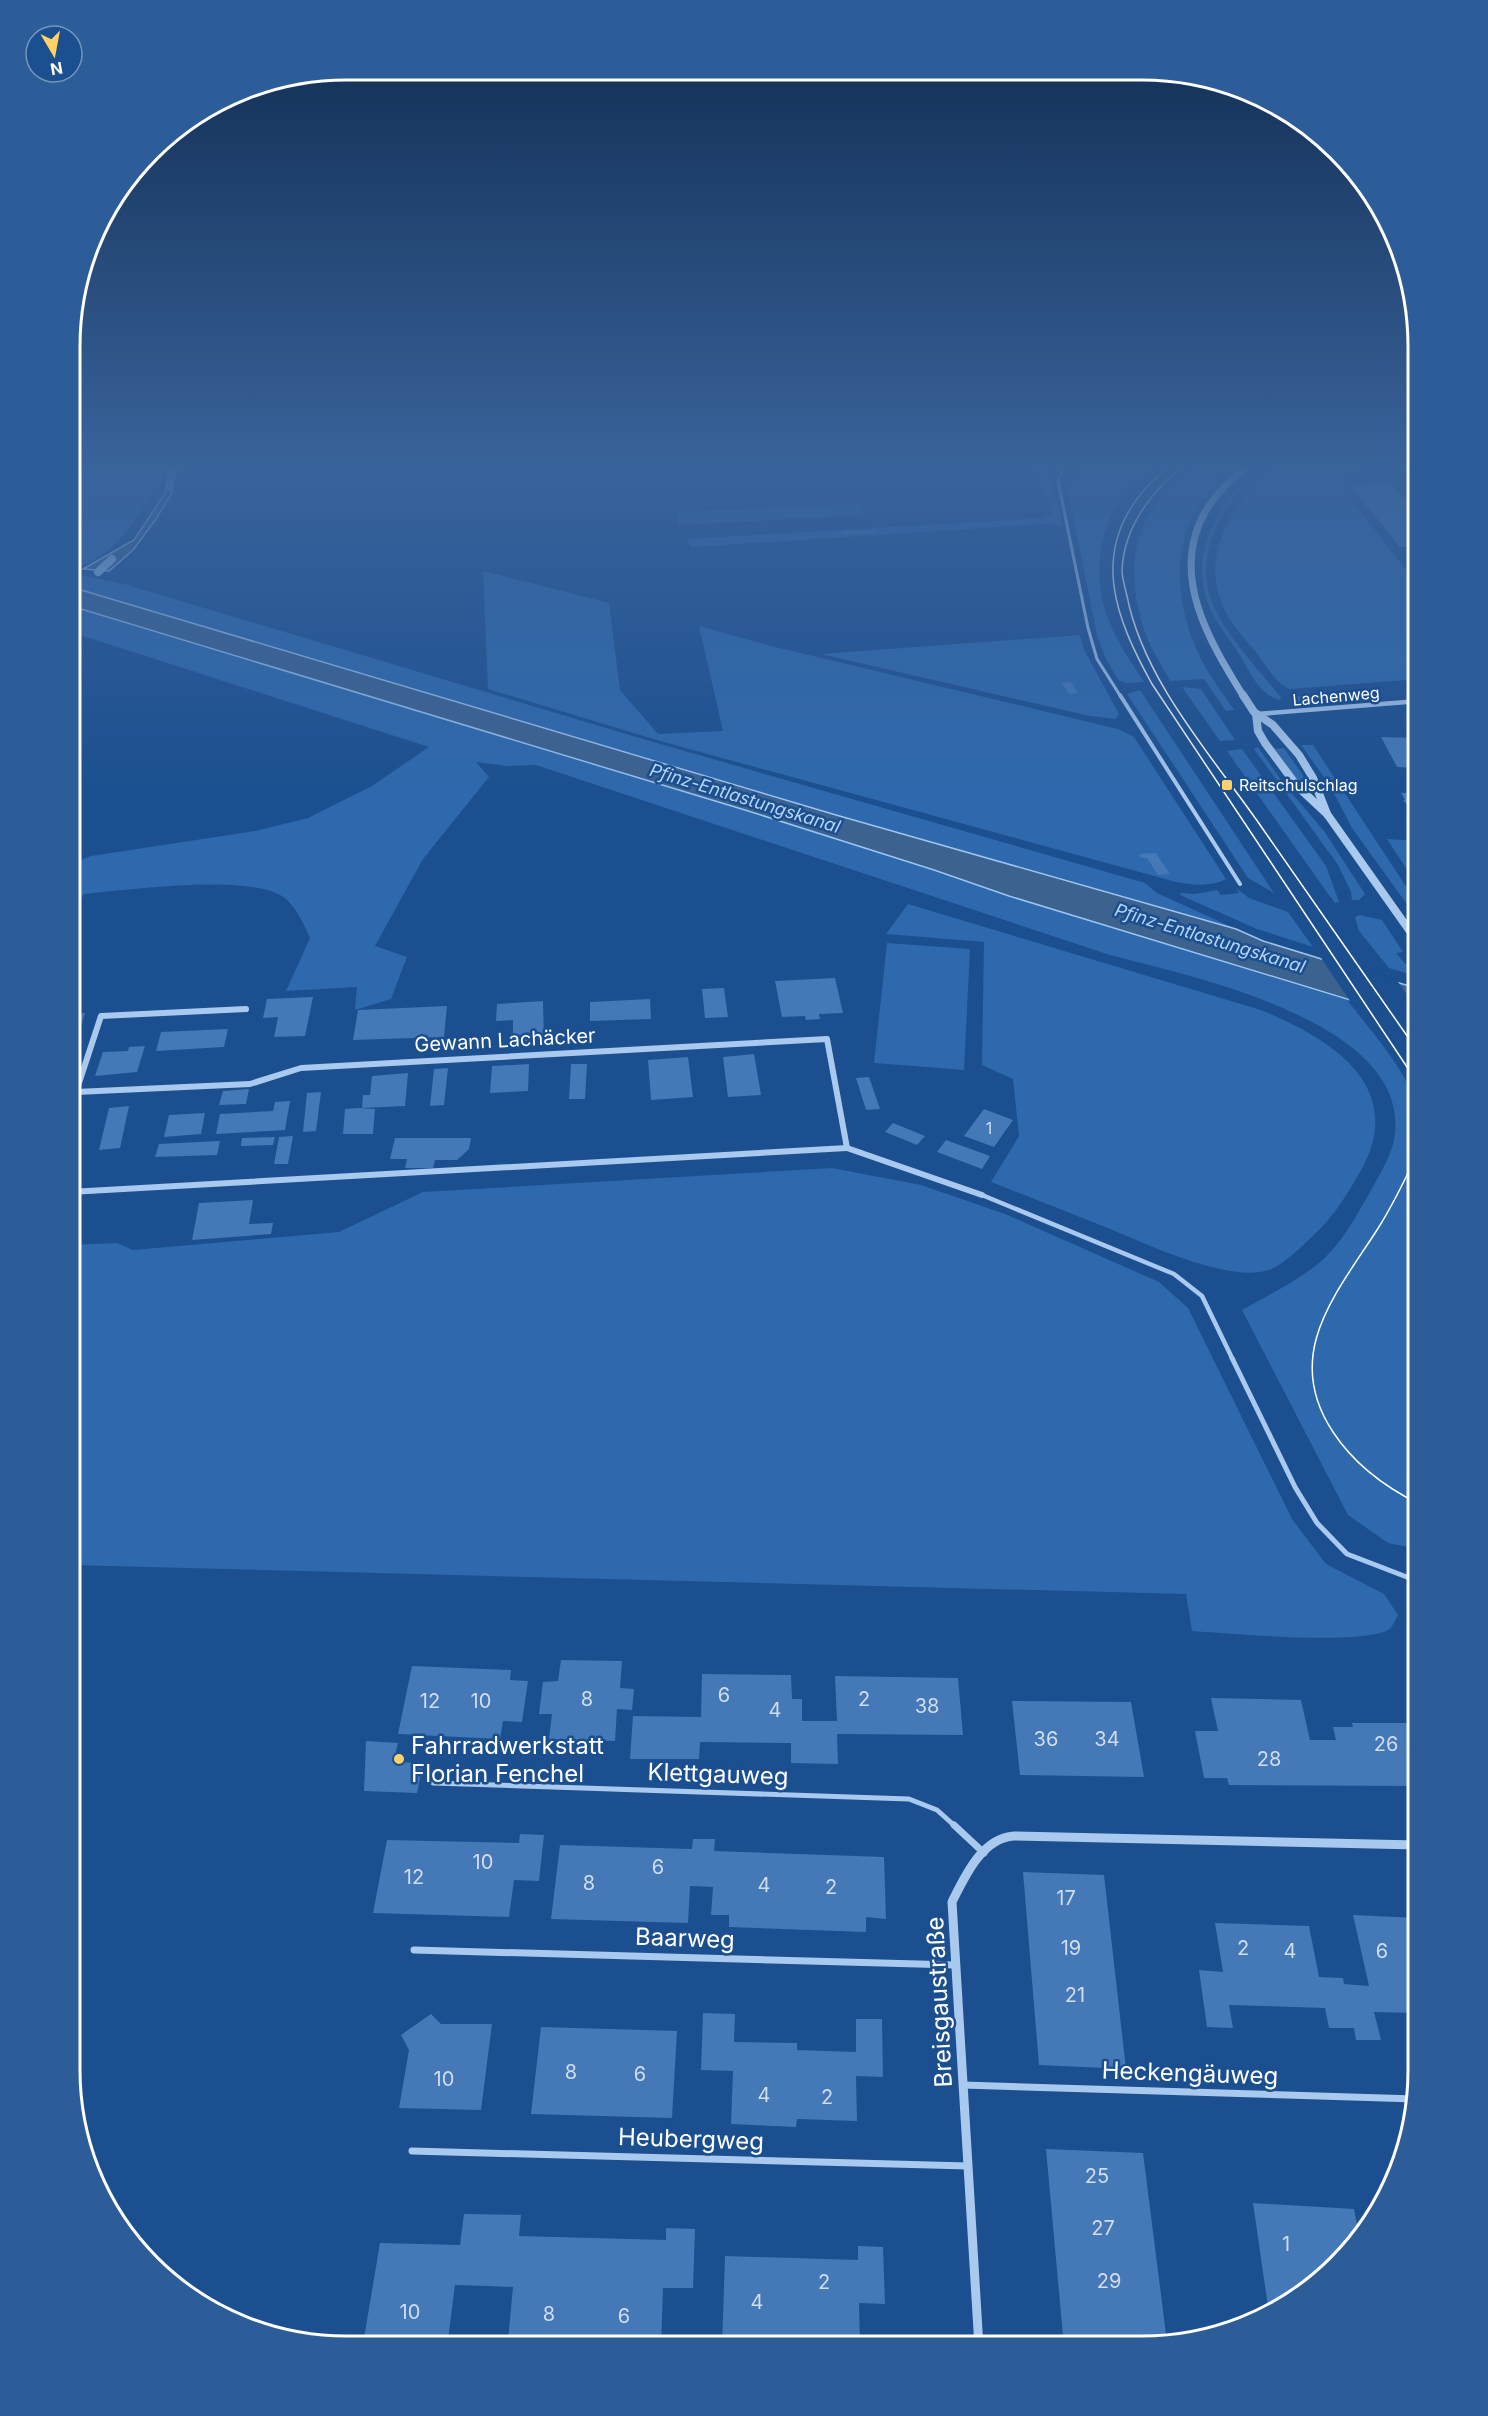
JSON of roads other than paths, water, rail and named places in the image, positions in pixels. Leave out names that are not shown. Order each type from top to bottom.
[{"type":"street","points":[[1190,577],[1201,621],[1212,646],[1256,714],[1273,725],[1318,785],[1327,814]]},
{"type":"street","name":"Lachenweg","points":[[1256,714],[1408,702]]},
{"type":"street","points":[[1256,714],[1257,731],[1265,743],[1297,786],[1327,814],[1408,928]]},
{"type":"street","points":[[80,1080],[101,1016],[246,1009]]},
{"type":"street","name":"Gewann Lachäcker","points":[[80,1092],[250,1084],[301,1068],[827,1039],[847,1148]]},
{"type":"street","points":[[80,1191],[847,1148],[982,1195]]},
{"type":"street","name":"Breisgaustraße","points":[[978,2336],[952,1902],[966,1874],[984,1853],[1002,1837],[1032,1836],[1408,1845]]},
{"type":"lane","points":[[1078,577],[1097,659],[1240,884]]},
{"type":"lane","points":[[982,1195],[1174,1274],[1202,1296],[1295,1487],[1317,1523],[1347,1554],[1408,1577]]},
{"type":"lane","name":"Klettgauweg","points":[[433,1783],[909,1799],[937,1810],[984,1853]]},
{"type":"lane","name":"Baarweg","points":[[414,1950],[955,1965]]},
{"type":"lane","name":"Heckengäuweg","points":[[963,2085],[1407,2099]]},
{"type":"lane","name":"Heubergweg","points":[[412,2151],[968,2166]]},
{"type":"water","name":"Pfinz-Entlastungskanal","points":[[80,590],[836,815],[1236,929],[1263,941],[1408,986],[1408,1018],[1009,896],[745,810],[80,609]]},
{"type":"tram line","points":[[1114,577],[1119,611],[1139,660],[1152,684],[1408,1068]]},
{"type":"tram line","points":[[1123,577],[1135,627],[1163,686],[1200,743],[1408,1037]]},
{"type":"tram line","points":[[1408,1173],[1377,1230],[1331,1302],[1320,1326],[1313,1351],[1312,1377],[1319,1404],[1341,1444],[1371,1474],[1408,1498]]},
{"type":"place","name":"Reitschulschlag","points":[[1227,785]]},
{"type":"place","name":"Fahrradwerkstatt Florian Fenchel","points":[[399,1759]]}]
